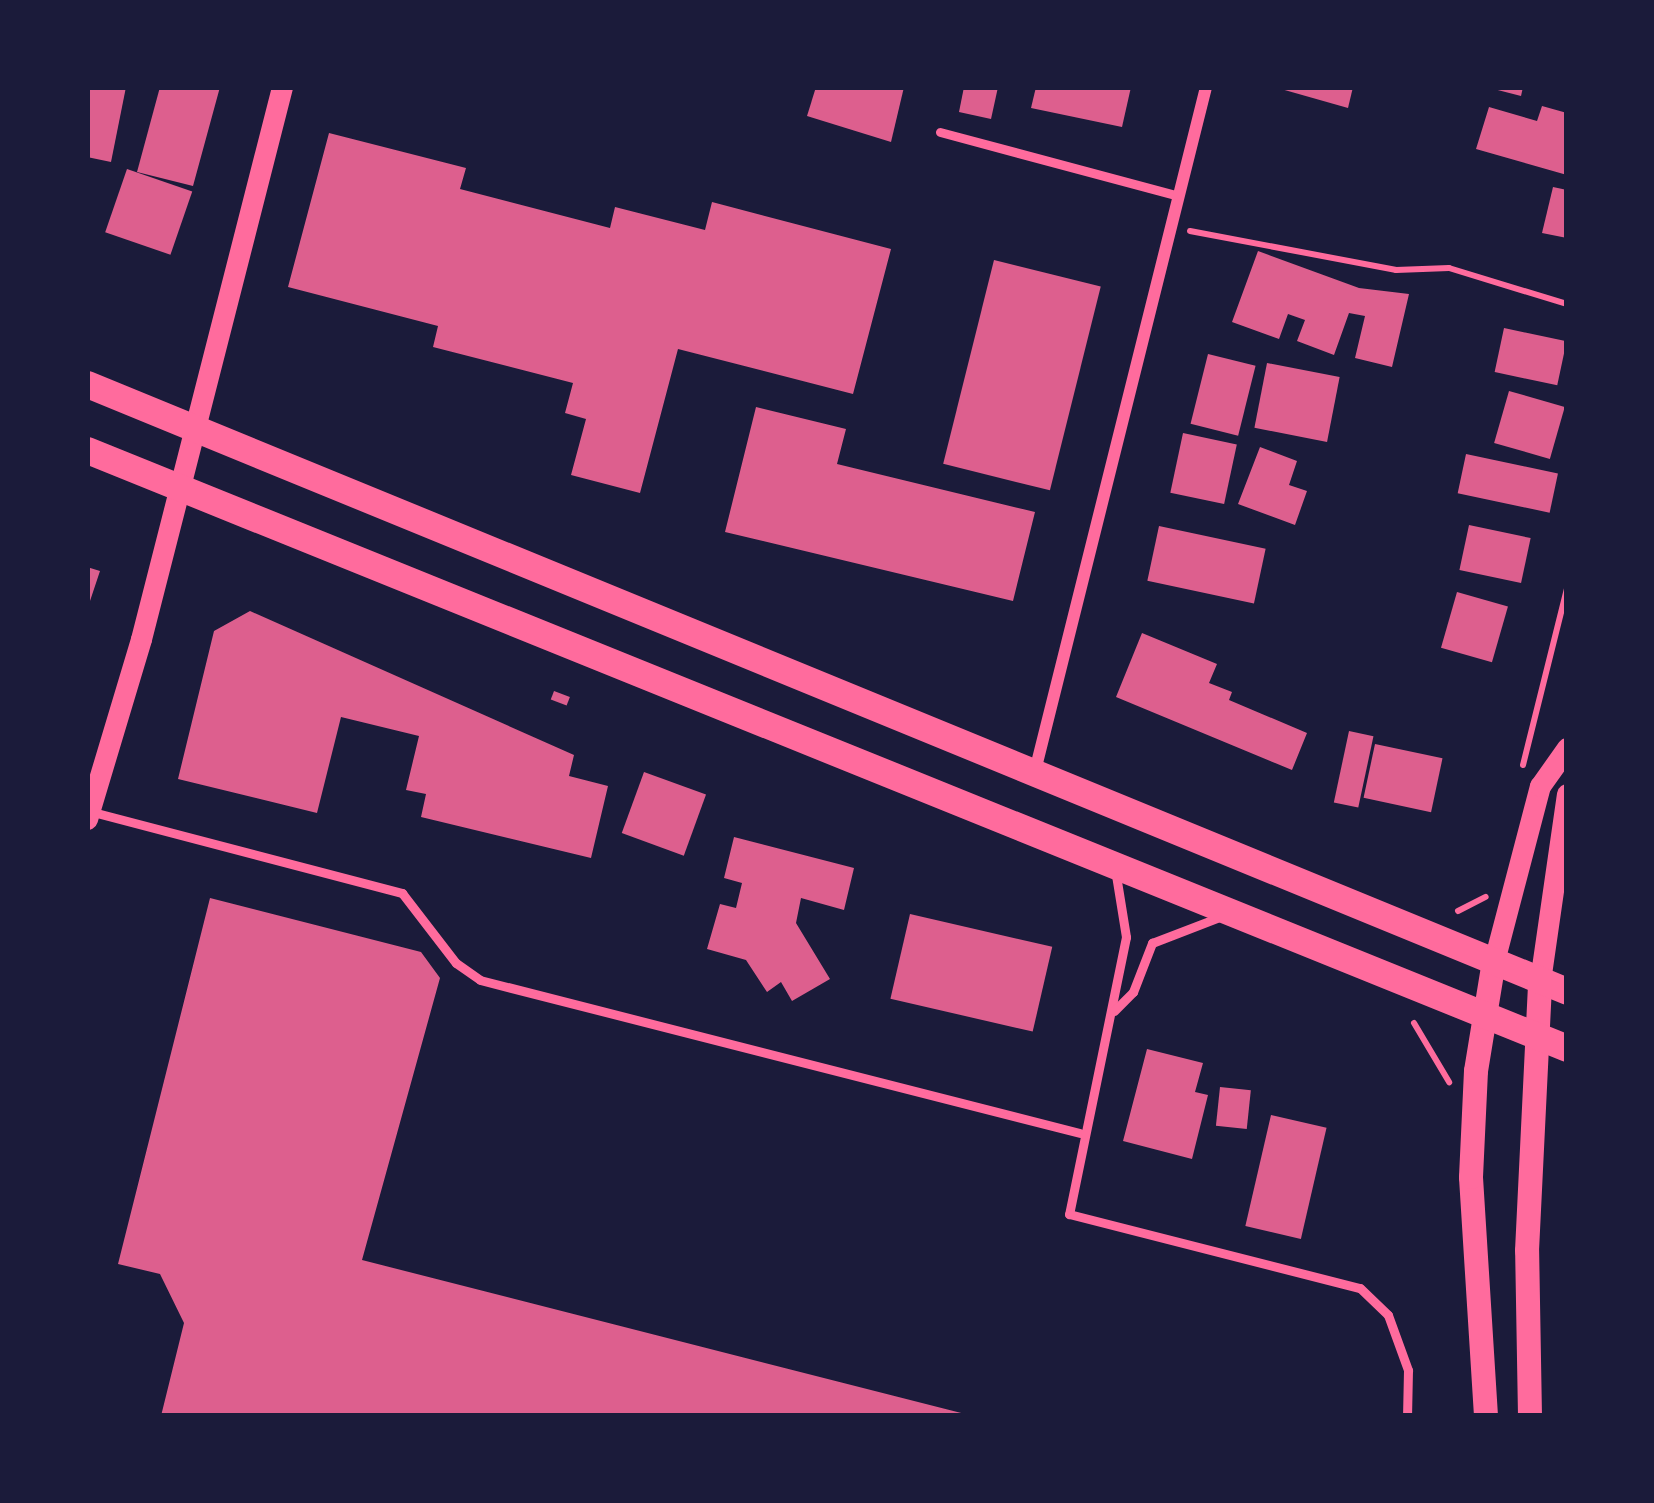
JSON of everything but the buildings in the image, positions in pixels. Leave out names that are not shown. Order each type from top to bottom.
[{"type":"highway","points":[[87,384],[1036,767],[1567,991]]},
{"type":"highway","points":[[87,449],[1110,859],[1567,1048]]},
{"type":"main road","points":[[1486,1416],[1471,1177],[1483,1014],[1494,961]]},
{"type":"main road","points":[[1530,1416],[1540,981]]},
{"type":"street","points":[[88,815],[196,427],[282,87]]},
{"type":"street","points":[[1036,767],[1206,87]]},
{"type":"street","points":[[1494,961],[1540,786],[1567,748]]},
{"type":"street","points":[[1540,981],[1567,794]]},
{"type":"lane","points":[[940,132],[1179,196]]},
{"type":"lane","points":[[88,815],[402,893],[456,963],[480,980],[1080,1133]]},
{"type":"lane","points":[[1110,859],[1128,915],[1114,1011],[1080,1133],[1070,1214],[1360,1288],[1395,1334],[1408,1370],[1407,1416]]},
{"type":"lane","points":[[1114,1011],[1133,992],[1152,943],[1167,932],[1243,915]]},
{"type":"path","points":[[1172,226],[1396,270],[1449,268],[1567,304]]},
{"type":"path","points":[[1518,785],[1567,588]]},
{"type":"path","points":[[1458,911],[1490,895]]}]
